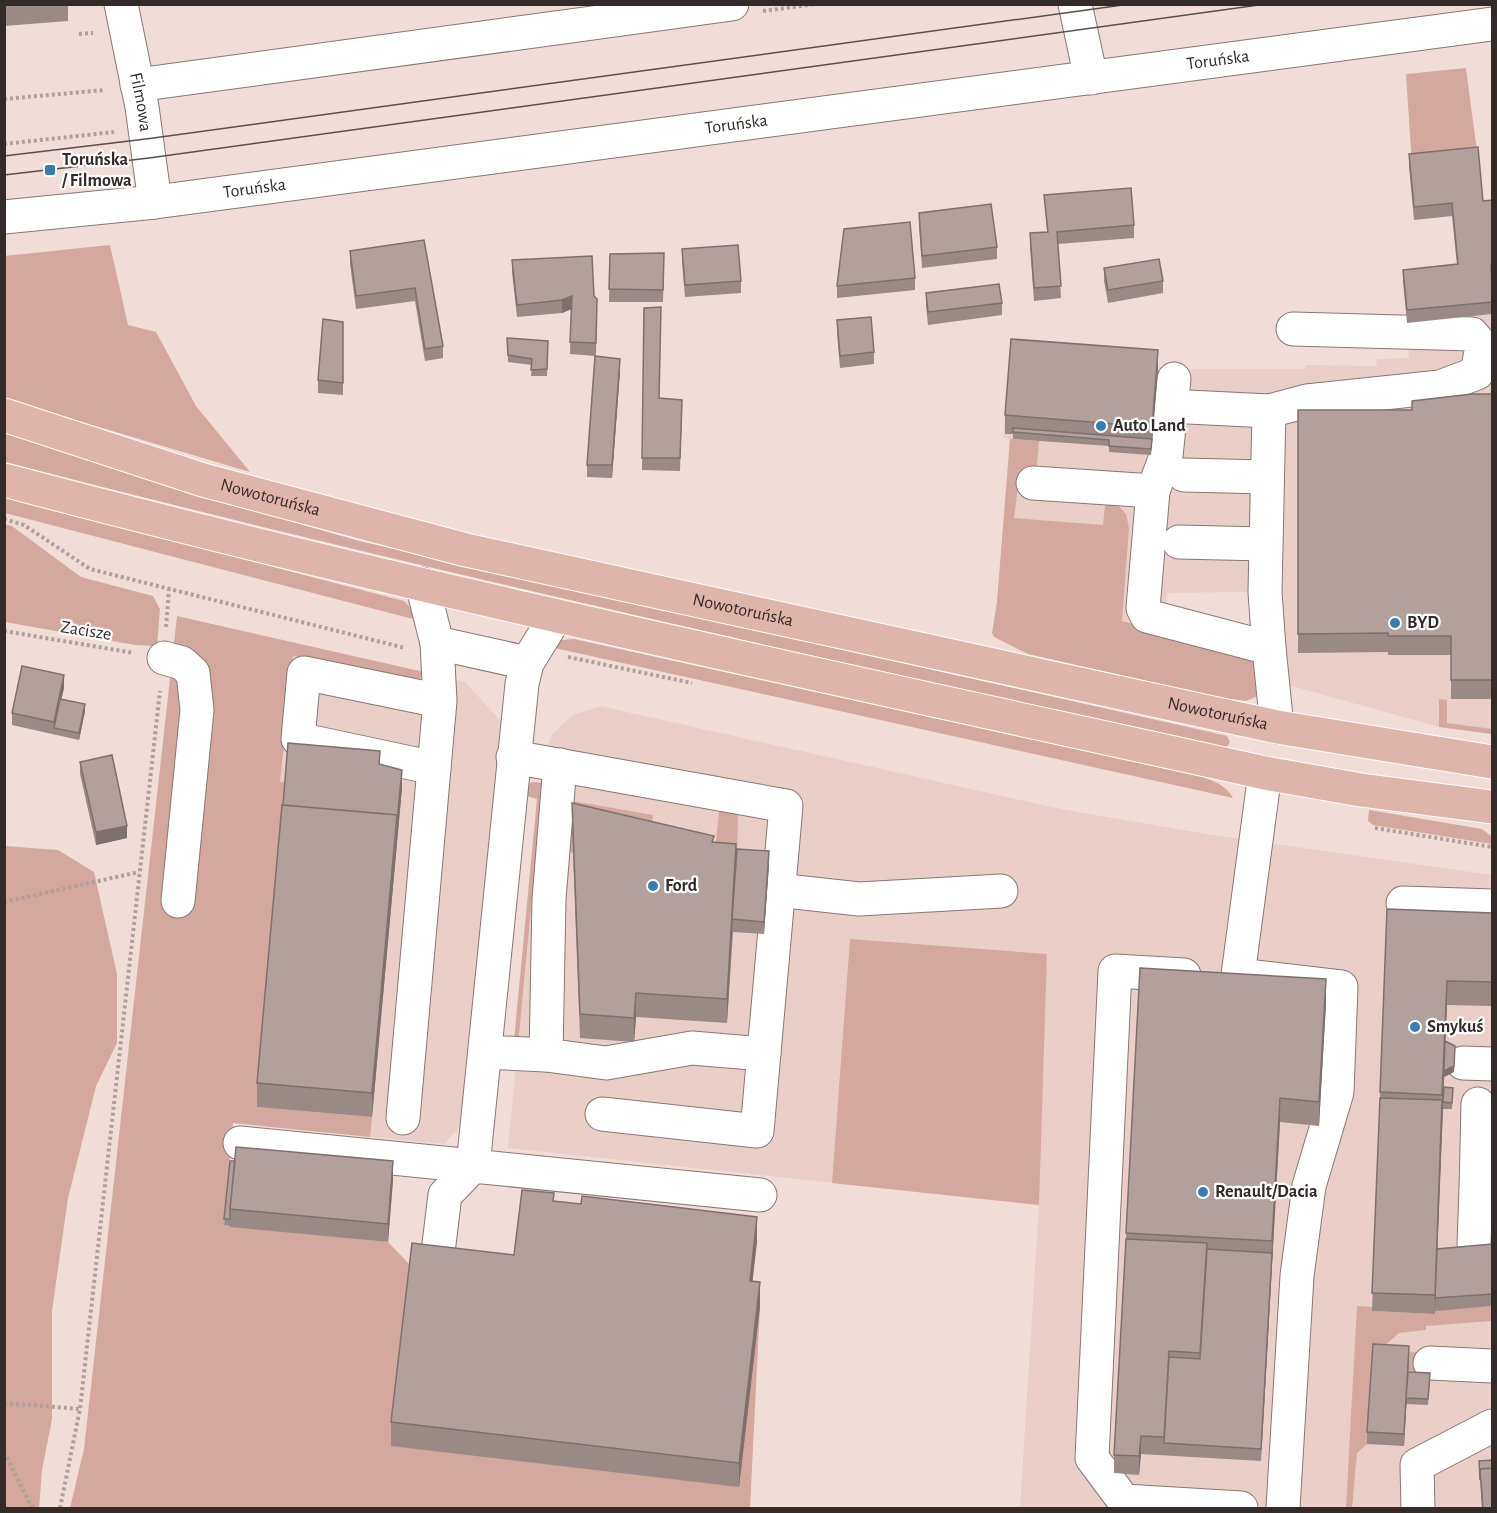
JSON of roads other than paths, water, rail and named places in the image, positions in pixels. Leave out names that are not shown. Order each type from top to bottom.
[{"type":"main road","name":"Nowotoruńska","points":[[4,415],[203,480],[466,550],[1277,727],[1492,762]]},
{"type":"main road","points":[[4,480],[184,528],[556,616],[1265,773],[1361,790],[1492,807]]},
{"type":"street","name":"Filmowa","points":[[121,4],[137,85],[155,202]]},
{"type":"street","points":[[137,85],[732,4]]},
{"type":"street","points":[[1075,4],[1091,78]]},
{"type":"street","name":"Toruńska","points":[[4,217],[155,202],[1485,27]]},
{"type":"street","points":[[1188,407],[1269,411],[1307,402],[1440,387],[1477,372],[1482,346],[1472,334],[1293,328]]},
{"type":"street","points":[[1174,379],[1166,456],[1153,490],[1143,608],[1147,616],[1269,648]]},
{"type":"street","points":[[1269,411],[1265,592],[1277,727]]},
{"type":"street","points":[[1184,475],[1266,477]]},
{"type":"street","points":[[1033,483],[1153,490]]},
{"type":"street","points":[[1179,542],[1265,544]]},
{"type":"street","points":[[403,1118],[440,701],[438,655],[422,584]]},
{"type":"street","points":[[439,1245],[445,1195],[473,1166],[513,757],[527,663],[556,616]]},
{"type":"street","points":[[438,655],[527,663]]},
{"type":"street","points":[[164,658],[182,663],[194,673],[197,710],[178,901]]},
{"type":"street","points":[[434,768],[298,739],[304,673],[440,701]]},
{"type":"street","points":[[513,757],[786,806],[758,1131],[602,1114]]},
{"type":"street","points":[[546,1054],[549,899],[560,765]]},
{"type":"street","points":[[1238,975],[1265,773]]},
{"type":"street","points":[[777,890],[860,899],[1001,891]]},
{"type":"street","points":[[1403,903],[1492,906]]},
{"type":"street","points":[[1241,1509],[1124,1501],[1092,1458],[1115,971],[1190,976],[1238,975],[1341,987],[1337,1092],[1309,1186],[1297,1276],[1283,1509]]},
{"type":"street","points":[[485,1052],[546,1054],[606,1063],[692,1048],[764,1054]]},
{"type":"street","points":[[1474,1245],[1484,1190],[1478,1104]]},
{"type":"street","points":[[240,1143],[760,1195]]},
{"type":"street","points":[[1430,1363],[1492,1366]]},
{"type":"street","points":[[1418,1509],[1417,1465],[1492,1426]]},
{"type":"tram line","points":[[4,156],[146,139],[1130,4]]},
{"type":"tram line","points":[[4,175],[149,158],[1266,4]]},
{"type":"place","name":"Toruńska / Filmowa","points":[[50,170]]},
{"type":"place","name":"Auto Land","points":[[1101,426]]},
{"type":"place","name":"BYD","points":[[1395,623]]},
{"type":"place","name":"Ford","points":[[653,886]]},
{"type":"place","name":"Smykuś","points":[[1415,1027]]},
{"type":"place","name":"Renault/Dacia","points":[[1203,1192]]}]
